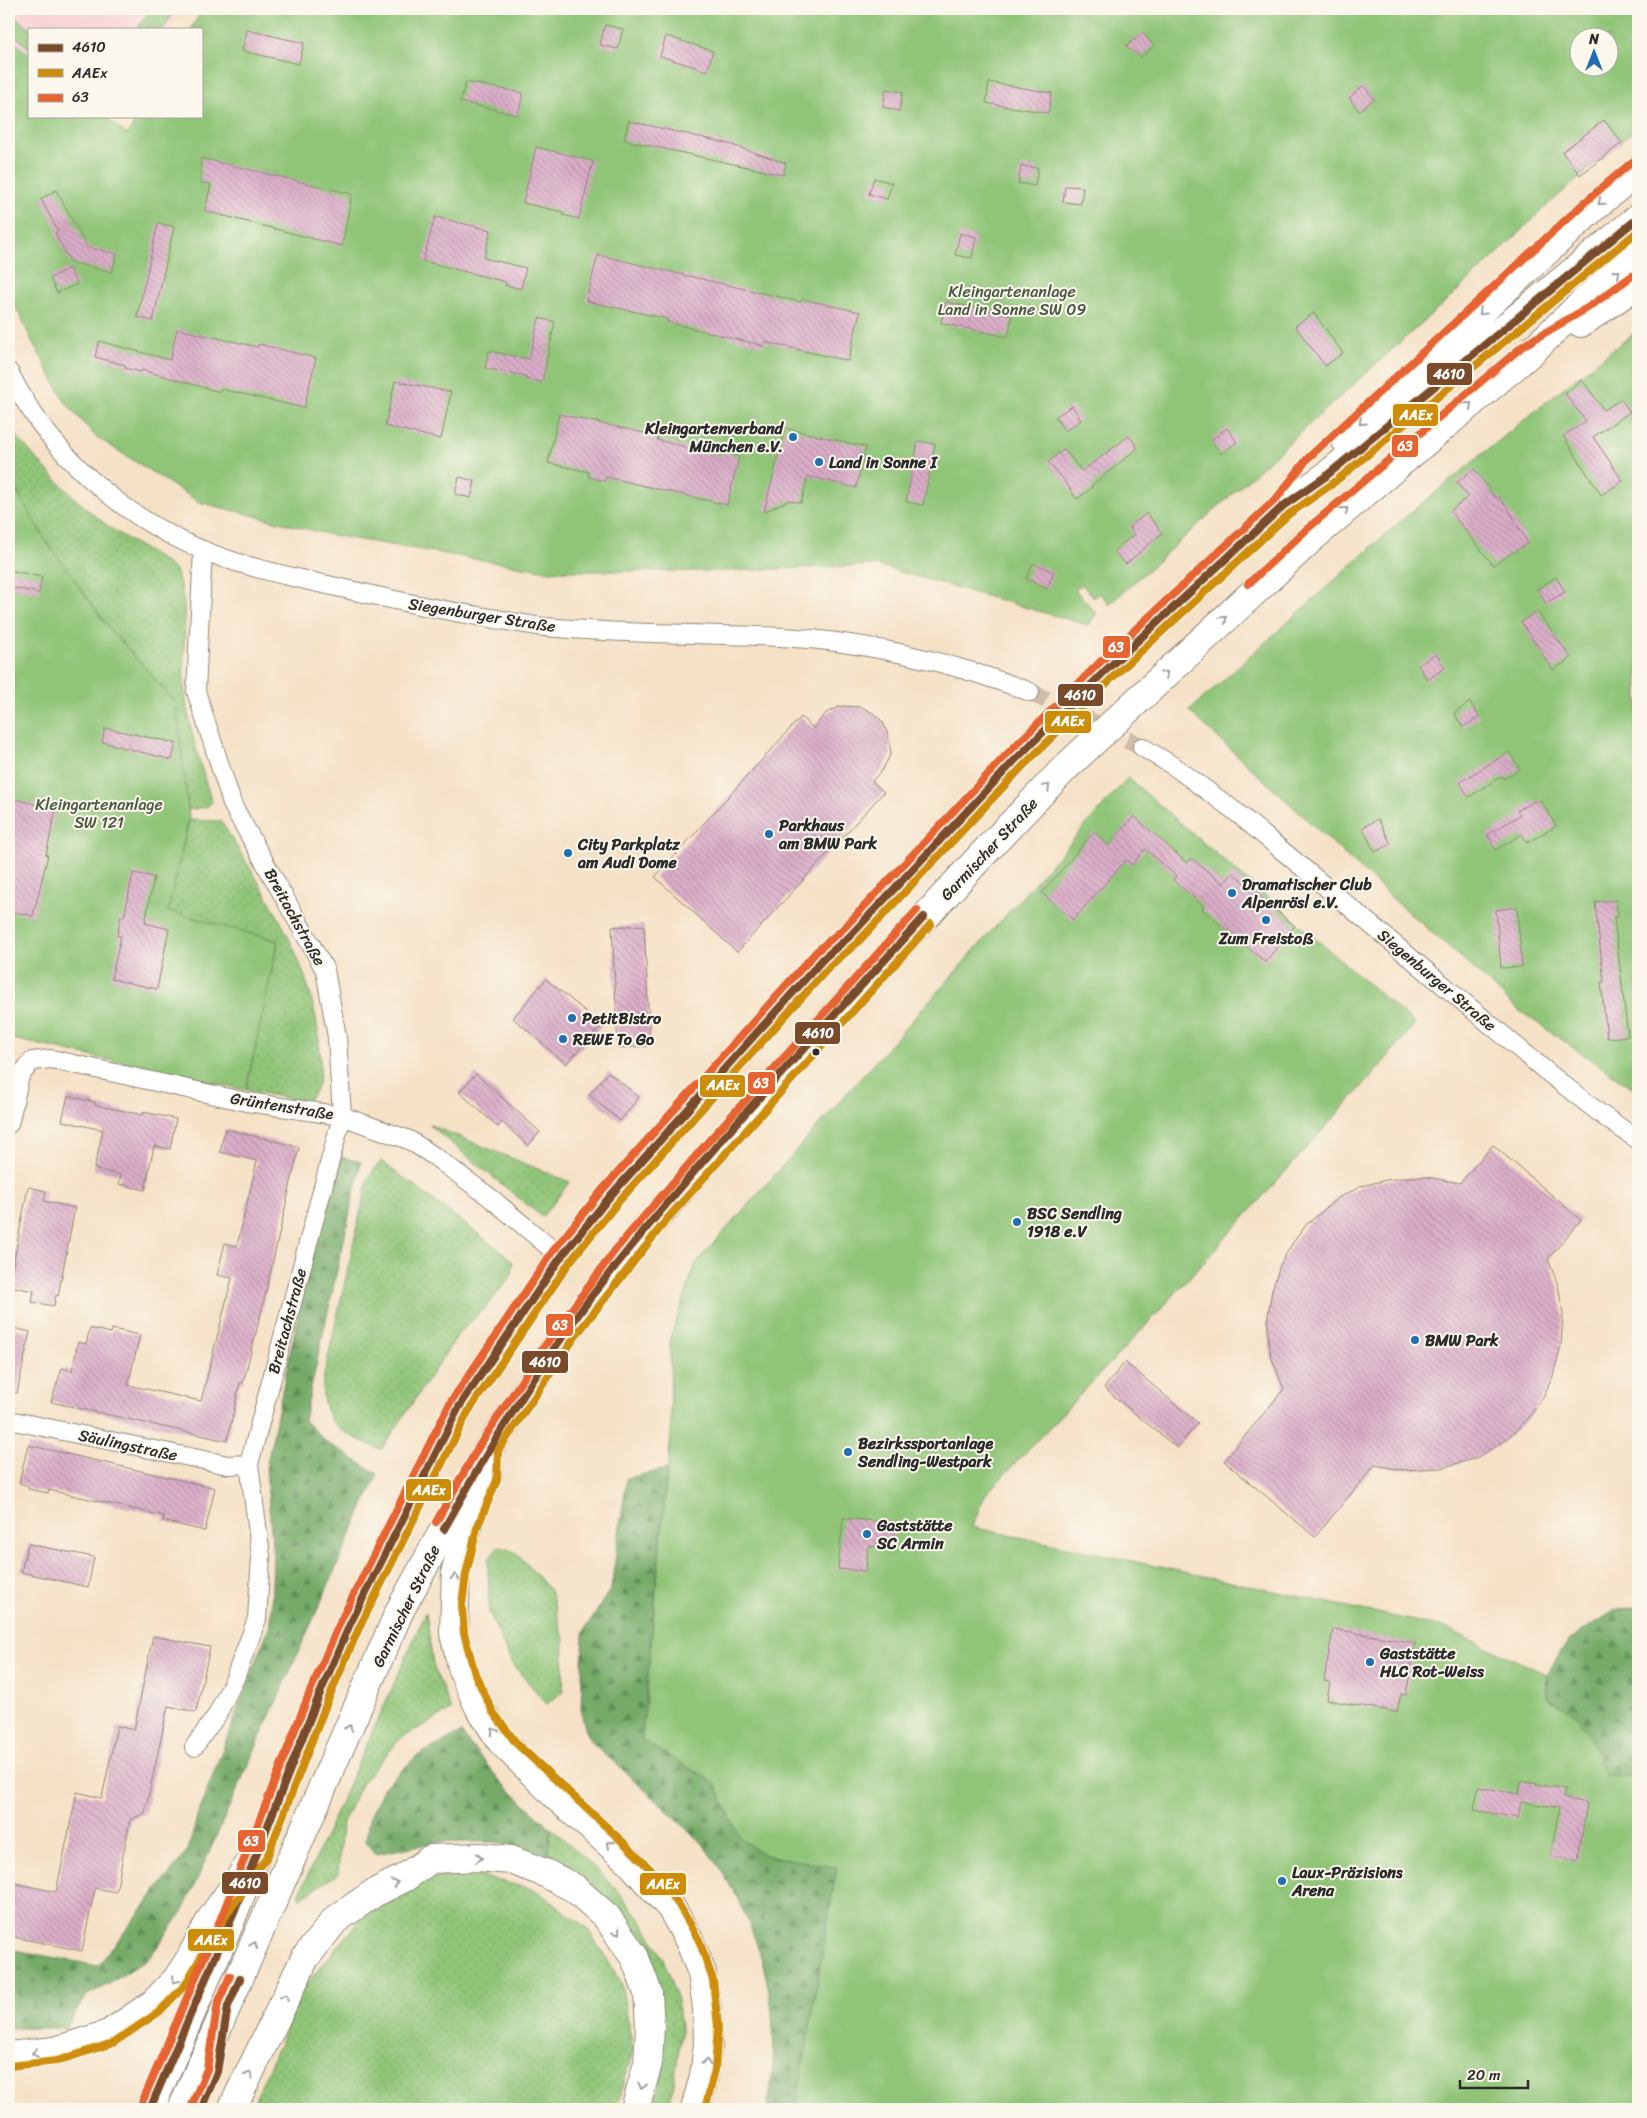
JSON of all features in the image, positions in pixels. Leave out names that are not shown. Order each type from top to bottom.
[{"type":"highway","points":[[1283,506],[1315,465],[1592,209],[1638,170]]},
{"type":"highway","points":[[152,2105],[258,1852],[318,1698],[350,1624],[405,1511],[459,1407],[561,1258],[611,1195],[824,958],[850,936],[1015,760],[1098,678],[1283,506],[1326,477],[1638,218]]},
{"type":"highway","name":"Garmischer Straße","points":[[182,2109],[400,1610],[487,1451],[551,1352],[648,1226],[812,1040],[980,857],[1064,769],[1313,537],[1530,353],[1588,298],[1638,255]]},
{"type":"highway","points":[[1530,353],[1594,315],[1638,284]]},
{"type":"highway","points":[[487,1451],[488,1475],[472,1513],[456,1569],[454,1633],[463,1671],[479,1707],[501,1741],[557,1797],[629,1861],[672,1909],[690,1942],[702,1973],[707,2008],[708,2045],[704,2076],[695,2109]]},
{"type":"highway","points":[[9,2056],[56,2051],[109,2034],[153,2004],[176,1979],[192,1957],[211,1919],[258,1852]]},
{"type":"highway","points":[[232,2109],[304,1958],[335,1920],[374,1893],[404,1878],[431,1859],[478,1857],[511,1860],[545,1873],[574,1888],[606,1916],[635,1958],[648,1993],[650,2027],[648,2063],[635,2109]]},
{"type":"highway","points":[[201,2109],[217,2072],[228,2006]]},
{"type":"street","name":"Siegenburger Straße","points":[[9,372],[18,392],[40,424],[66,454],[101,488],[131,511],[161,530],[237,563],[415,605],[543,627],[776,636],[836,642],[903,654],[958,668],[1030,692]]},
{"type":"street","name":"Breitachstraße","points":[[204,550],[196,691],[233,806],[325,970],[337,1037],[342,1116],[249,1464]]},
{"type":"street","name":"Siegenburger Straße","points":[[1142,747],[1175,767],[1236,812],[1546,1071],[1602,1115],[1638,1140]]},
{"type":"street","name":"Grüntenstraße","points":[[9,1124],[20,1076],[32,1061],[51,1060],[247,1102],[342,1116],[409,1140],[434,1156],[492,1199],[561,1258]]},
{"type":"street","name":"Säulingstraße","points":[[9,1420],[228,1465],[249,1464]]},
{"type":"street","points":[[194,1747],[217,1715],[235,1678],[257,1619],[261,1556],[249,1464]]},
{"type":"shaded area","points":[[9,9],[183,9],[172,28],[28,28],[28,53],[9,38]]},
{"type":"green space","points":[[150,9],[175,9],[165,28],[138,28]]},
{"type":"green space","name":"Kleingartenanlage Land in Sonne SW 09","points":[[203,9],[1638,9],[1638,127],[1544,208],[1487,264],[1109,605],[1100,593],[1094,598],[1082,584],[1075,590],[1097,614],[1088,625],[876,565],[724,571],[548,571],[331,535],[199,502],[95,436],[66,403],[33,343],[9,293],[9,38],[28,53],[28,118],[107,118],[127,135],[138,118],[202,118],[202,28],[192,28]]},
{"type":"green space","points":[[9,13],[30,28],[28,28],[28,47],[9,31]]},
{"type":"green space","points":[[1638,330],[1638,1092],[1517,1009],[1461,957],[1402,907],[1189,711],[1397,524],[1562,389]]},
{"type":"green space","points":[[9,427],[32,454],[81,504],[116,532],[175,570],[183,597],[185,626],[184,683],[188,713],[212,802],[207,807],[188,810],[176,703],[109,628],[43,537],[9,477]]},
{"type":"green space","name":"Kleingartenanlage SW 121","points":[[9,477],[43,537],[109,628],[176,703],[189,817],[168,911],[278,941],[246,1090],[13,1039],[11,1050],[9,1049]]},
{"type":"green space","name":"Bezirkssportanlage Sendling-Westpark","points":[[1128,778],[1415,1024],[1377,1070],[1152,1319],[985,1495],[972,1527],[1443,1627],[1546,1674],[1548,1698],[1572,1712],[1588,1732],[1605,1776],[1638,1778],[1638,2109],[796,2109],[837,1867],[765,1855],[740,1838],[715,1783],[642,1740],[671,1435],[670,1339],[696,1263]]},
{"type":"green space","points":[[189,820],[221,821],[271,903],[299,961],[317,1022],[320,1054],[319,1080],[315,1092],[306,1102],[246,1090],[278,941],[168,911]]},
{"type":"green space","points":[[428,1124],[570,1182],[542,1217]]},
{"type":"green space","points":[[337,1156],[361,1162],[304,1420],[326,1442],[378,1474],[182,1913],[149,1958],[109,1984],[87,1995],[66,2028],[9,2028],[9,1949],[98,1966],[188,1850],[198,1814],[271,1622],[273,1555],[266,1468],[301,1301]]},
{"type":"green space","points":[[381,1161],[513,1262],[512,1274],[488,1305],[459,1333],[381,1450],[346,1433],[330,1418],[323,1396],[323,1380],[368,1178]]},
{"type":"green space","points":[[667,1469],[642,1740],[715,1783],[740,1838],[765,1855],[837,1867],[796,2109],[767,2109],[772,2073],[773,2038],[771,2004],[764,1970],[754,1937],[741,1905],[723,1874],[700,1841],[594,1744],[587,1735],[581,1712],[583,1633],[611,1588],[627,1478]]},
{"type":"green space","points":[[499,1546],[517,1553],[550,1590],[564,1639],[563,1691],[547,1704],[512,1664],[489,1612],[488,1560]]},
{"type":"green space","points":[[1638,1606],[1638,2085],[1572,1712],[1548,1698],[1546,1674],[1570,1639],[1614,1611]]},
{"type":"green space","points":[[426,1612],[433,1665],[451,1710],[401,1738],[361,1784],[342,1825],[338,1874],[299,1899],[300,1893]]},
{"type":"green space","points":[[461,1733],[501,1782],[551,1828],[547,1859],[496,1842],[438,1842],[376,1854],[366,1841],[369,1819],[384,1787],[417,1756]]},
{"type":"green space","points":[[551,1828],[597,1870],[637,1914],[653,1939],[666,1965],[675,1995],[681,2031],[674,2084],[667,2109],[653,2109],[663,2069],[662,2014],[651,1971],[629,1925],[593,1886],[547,1859]]},
{"type":"green space","points":[[476,1875],[536,1890],[588,1929],[621,1982],[633,2050],[617,2109],[251,2109],[304,1987],[368,1911],[415,1879]]},
{"type":"building","points":[[605,25],[623,29],[618,49],[600,45]]},
{"type":"building","points":[[247,30],[304,43],[299,64],[242,51]]},
{"type":"building","points":[[1143,33],[1154,46],[1141,57],[1126,46]]},
{"type":"building","points":[[666,36],[713,51],[707,71],[660,56]]},
{"type":"building","points":[[466,82],[523,93],[518,115],[460,102]]},
{"type":"building","points":[[989,82],[1052,93],[1048,113],[986,103]]},
{"type":"building","points":[[1363,86],[1374,99],[1359,111],[1349,98]]},
{"type":"building","points":[[886,89],[903,92],[899,111],[883,107]]},
{"type":"building","points":[[1604,120],[1622,143],[1580,175],[1562,152]]},
{"type":"building","points":[[629,121],[726,143],[786,163],[783,175],[624,140]]},
{"type":"building","points":[[536,147],[593,161],[579,219],[563,215],[563,212],[523,203]]},
{"type":"building","points":[[201,158],[352,194],[342,246],[205,211],[211,184],[201,183]]},
{"type":"building","points":[[1021,166],[1038,168],[1035,186],[1018,183]]},
{"type":"building","points":[[874,178],[892,183],[887,199],[869,194]]},
{"type":"building","points":[[1065,186],[1083,187],[1081,204],[1063,202]]},
{"type":"building","points":[[56,190],[87,247],[117,254],[112,272],[70,262],[55,233],[58,231],[41,199]]},
{"type":"building","points":[[435,217],[491,230],[484,258],[526,268],[521,289],[505,285],[506,282],[423,261]]},
{"type":"building","points":[[158,223],[174,227],[153,321],[137,317]]},
{"type":"building","points":[[960,233],[976,237],[972,258],[955,255]]},
{"type":"building","points":[[598,255],[801,302],[802,299],[860,312],[848,361],[765,342],[764,346],[667,322],[668,319],[586,301]]},
{"type":"building","points":[[69,268],[77,284],[57,293],[50,278]]},
{"type":"building","points":[[946,302],[1012,315],[1008,337],[941,323]]},
{"type":"building","points":[[1314,313],[1343,353],[1325,366],[1295,326]]},
{"type":"building","points":[[539,318],[555,322],[542,382],[525,379],[526,376],[485,368],[489,351],[529,359]]},
{"type":"building","points":[[177,329],[258,347],[258,344],[316,358],[304,408],[221,389],[220,392],[142,370],[141,372],[125,368],[125,365],[95,357],[99,341],[170,360]]},
{"type":"building","points":[[1582,380],[1604,410],[1621,399],[1630,412],[1593,437],[1623,481],[1601,495],[1563,436],[1586,421],[1565,394]]},
{"type":"building","points":[[395,381],[451,392],[441,439],[385,426]]},
{"type":"building","points":[[1072,406],[1081,420],[1065,431],[1055,417]]},
{"type":"building","points":[[559,414],[658,436],[657,440],[722,456],[723,452],[739,457],[727,505],[606,477],[605,481],[588,477],[589,472],[548,463]]},
{"type":"building","name":"Land in Sonne I","points":[[785,428],[866,447],[856,488],[808,476],[801,503],[789,500],[764,512]]},
{"type":"building","points":[[1227,428],[1237,442],[1221,454],[1211,440]]},
{"type":"building","points":[[1129,436],[1138,448],[1077,499],[1048,462],[1064,449],[1082,471]]},
{"type":"building","points":[[918,441],[935,444],[923,505],[906,502]]},
{"type":"building","points":[[1474,469],[1496,498],[1498,496],[1509,510],[1528,543],[1493,565],[1450,511],[1468,497],[1457,482]]},
{"type":"building","points":[[459,477],[475,481],[471,498],[455,494]]},
{"type":"building","points":[[1147,513],[1162,533],[1126,564],[1114,551],[1134,534],[1129,527]]},
{"type":"building","points":[[1033,563],[1054,572],[1047,589],[1026,579]]},
{"type":"building","points":[[9,570],[42,577],[39,593],[9,587]]},
{"type":"building","points":[[1556,577],[1565,592],[1546,603],[1537,589]]},
{"type":"building","points":[[1537,611],[1571,658],[1553,670],[1521,622]]},
{"type":"building","points":[[1436,654],[1445,668],[1427,680],[1418,665]]},
{"type":"building","points":[[1470,702],[1479,717],[1463,727],[1454,713]]},
{"type":"building","name":"Parkhaus am BMW Park","points":[[841,706],[861,707],[873,713],[883,722],[888,735],[891,753],[883,769],[872,781],[884,792],[737,952],[655,877],[801,717],[813,728],[826,713]]},
{"type":"building","points":[[105,728],[176,743],[172,760],[102,742]]},
{"type":"building","points":[[1509,752],[1520,769],[1504,779],[1502,776],[1469,797],[1460,782]]},
{"type":"building","points":[[9,798],[56,809],[46,855],[48,855],[33,916],[9,911]]},
{"type":"building","points":[[1534,801],[1541,801],[1556,826],[1527,843],[1522,834],[1496,850],[1487,835],[1520,815],[1517,811]]},
{"type":"building","points":[[1134,816],[1187,863],[1192,858],[1223,884],[1233,873],[1295,926],[1265,962],[1202,909],[1204,906],[1173,880],[1176,876],[1145,849],[1132,865],[1126,860],[1073,920],[1042,893],[1094,832],[1109,845]]},
{"type":"building","points":[[1378,819],[1391,844],[1375,852],[1362,828]]},
{"type":"building","points":[[133,873],[154,877],[145,923],[169,929],[157,989],[111,979],[121,936],[117,936],[121,916],[124,917]]},
{"type":"building","points":[[1616,900],[1618,917],[1614,917],[1628,1036],[1607,1038],[1601,982],[1604,982],[1595,902]]},
{"type":"building","points":[[1517,907],[1522,967],[1501,968],[1496,910]]},
{"type":"building","points":[[644,925],[650,1046],[618,1048],[612,927]]},
{"type":"building","points":[[546,979],[602,1025],[566,1064],[513,1018]]},
{"type":"building","points":[[608,1072],[639,1097],[620,1121],[589,1095]]},
{"type":"building","points":[[476,1074],[540,1132],[528,1146],[502,1122],[498,1127],[459,1092]]},
{"type":"building","points":[[68,1096],[95,1102],[95,1105],[143,1115],[144,1112],[176,1119],[170,1149],[154,1146],[145,1190],[119,1184],[121,1175],[94,1169],[103,1130],[62,1121]]},
{"type":"building","points":[[225,1129],[299,1147],[262,1309],[243,1383],[240,1383],[227,1441],[51,1402],[62,1368],[72,1371],[78,1342],[86,1344],[90,1328],[111,1333],[112,1329],[140,1335],[128,1385],[201,1401],[232,1278],[217,1275],[225,1243],[237,1246],[257,1161],[220,1152]]},
{"type":"building","name":"BMW Park","points":[[1493,1145],[1581,1220],[1548,1259],[1558,1285],[1563,1314],[1561,1345],[1553,1376],[1543,1397],[1528,1419],[1503,1442],[1476,1458],[1441,1468],[1402,1470],[1375,1465],[1315,1537],[1224,1461],[1284,1389],[1271,1356],[1268,1335],[1268,1315],[1272,1290],[1280,1265],[1306,1225],[1338,1198],[1362,1186],[1410,1177],[1426,1177],[1460,1183]]},
{"type":"building","points":[[28,1187],[46,1191],[44,1201],[75,1208],[58,1296],[56,1295],[54,1306],[32,1302],[34,1291],[9,1286]]},
{"type":"building","points":[[9,1327],[30,1332],[17,1393],[9,1392]]},
{"type":"building","points":[[1125,1362],[1198,1423],[1177,1448],[1104,1388]]},
{"type":"building","points":[[28,1445],[215,1488],[205,1531],[163,1521],[164,1516],[49,1490],[48,1493],[28,1489],[29,1486],[19,1483]]},
{"type":"building","name":"Gaststätte SC Armin","points":[[843,1518],[895,1523],[892,1548],[868,1546],[866,1571],[838,1569]]},
{"type":"building","points":[[28,1544],[94,1557],[88,1587],[21,1572]]},
{"type":"building","name":"Gaststätte HLC Rot-Weiss","points":[[1333,1629],[1415,1643],[1406,1695],[1401,1694],[1397,1712],[1327,1700],[1330,1682],[1324,1681]]},
{"type":"building","points":[[153,1636],[210,1647],[196,1712],[168,1706],[145,1813],[130,1820],[116,1892],[95,1888],[82,1951],[9,1936],[9,1882],[56,1892],[77,1792],[102,1798],[117,1726],[134,1730]]},
{"type":"building","points":[[1521,1781],[1565,1789],[1563,1798],[1587,1803],[1578,1861],[1551,1856],[1559,1808],[1521,1802],[1518,1818],[1474,1810],[1478,1787],[1519,1794]]},
{"type":"tunnel","points":[[1030,692],[1142,747]]},
{"type":"transit line","name":"63","points":[[141,2105],[221,1918],[309,1694],[341,1620],[450,1403],[553,1251],[603,1189],[817,951],[843,929],[1008,753],[1098,664],[1276,499],[1308,458],[1585,202],[1632,162]]},
{"type":"transit line","name":"4610","points":[[150,2109],[230,1922],[318,1698],[350,1624],[459,1407],[561,1257],[611,1195],[824,958],[850,936],[1015,760],[1105,671],[1283,506],[1325,477],[1638,218]]},
{"type":"transit line","name":"AAEx","points":[[10,2066],[57,2061],[113,2043],[159,2012],[185,1985],[220,1924],[267,1857],[327,1702],[359,1628],[468,1412],[569,1263],[619,1201],[831,965],[857,943],[1022,767],[1112,678],[1289,514],[1331,485],[1638,231]]},
{"type":"transit line","name":"63","points":[[1248,584],[1307,529],[1524,345],[1589,307],[1632,276]]},
{"type":"transit line","name":"63","points":[[436,1522],[479,1446],[543,1348],[616,1249],[706,1144],[917,910]]},
{"type":"transit line","name":"4610","points":[[444,1529],[528,1387],[599,1286],[734,1126],[924,917]]},
{"type":"transit line","name":"AAEx","points":[[705,2109],[715,2070],[718,2026],[713,1980],[699,1940],[679,1905],[654,1873],[517,1744],[493,1712],[475,1674],[464,1633],[462,1605],[466,1574],[477,1528],[497,1480],[498,1451],[577,1334],[668,1218],[931,924]]},
{"type":"transit line","name":"63","points":[[192,2105],[207,2069],[218,2003],[230,1976]]},
{"type":"transit line","name":"4610","points":[[201,2109],[217,2072],[228,2006],[240,1979]]},
{"type":"place","name":"Kleingartenverband München e.V.","points":[[793,437]]},
{"type":"place","name":"Land in Sonne I","points":[[819,462]]},
{"type":"place","name":"Parkhaus am BMW Park","points":[[769,834]]},
{"type":"place","name":"City Parkplatz am Audi Dome","points":[[568,853]]},
{"type":"place","name":"Dramatischer Club Alpenrösl e.V.","points":[[1232,893]]},
{"type":"place","name":"Zum Freistoß","points":[[1266,920]]},
{"type":"place","name":"PetitBistro","points":[[572,1018]]},
{"type":"place","name":"REWE To Go","points":[[563,1039]]},
{"type":"place","name":"BSC Sendling 1918 e.V","points":[[1017,1222]]},
{"type":"place","name":"BMW Park","points":[[1415,1340]]},
{"type":"place","name":"Bezirkssportanlage Sendling-Westpark","points":[[848,1452]]},
{"type":"place","name":"Gaststätte SC Armin","points":[[867,1534]]},
{"type":"place","name":"Gaststätte HLC Rot-Weiss","points":[[1370,1662]]},
{"type":"place","name":"Laux-Präzisions Arena","points":[[1282,1881]]}]
